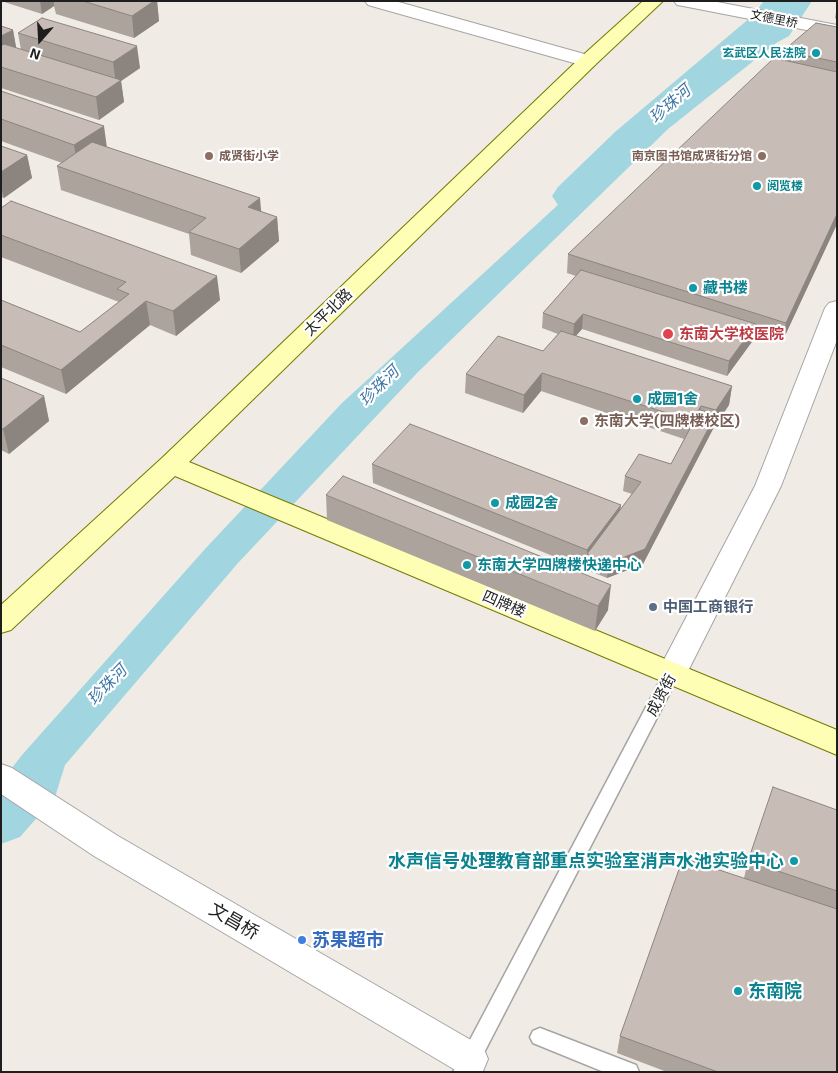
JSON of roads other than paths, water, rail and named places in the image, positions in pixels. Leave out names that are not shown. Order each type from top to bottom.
[{"type":"main road","name":"太平北路","points":[[1,622],[171,464],[588,61],[654,1]]},
{"type":"main road","name":"四牌楼","points":[[171,464],[238,494],[837,743]]},
{"type":"street","points":[[374,1],[588,61]]},
{"type":"street","name":"文德里桥","points":[[683,1],[837,31]]},
{"type":"street","name":"成贤街","points":[[672,675],[768,486],[837,308]]},
{"type":"street","name":"文昌桥","points":[[1,776],[106,846],[466,1066]]},
{"type":"lane","name":"成贤街","points":[[466,1066],[672,675]]},
{"type":"lane","points":[[540,1037],[629,1072]]},
{"type":"water","points":[[788,1],[812,1],[789,36],[776,43],[668,129],[417,373],[238,563],[65,765],[55,797],[20,837],[1,844],[1,782],[22,755],[205,549],[342,403],[633,136],[700,81],[768,31]]},
{"type":"waterway","name":"珍珠河","points":[[572,196],[629,140],[763,24],[783,1]]},
{"type":"place","name":"玄武区人民法院","points":[[816,53]]},
{"type":"place","name":"成贤街小学","points":[[209,156]]},
{"type":"place","name":"南京图书馆成贤街分馆","points":[[762,156]]},
{"type":"place","name":"阅览楼","points":[[757,186]]},
{"type":"place","name":"藏书楼","points":[[693,288]]},
{"type":"place","name":"东南大学校医院","points":[[668,334]]},
{"type":"place","name":"成园1舍","points":[[637,399]]},
{"type":"place","name":"东南大学(四牌楼校区)","points":[[584,421]]},
{"type":"place","name":"成园2舍","points":[[495,503]]},
{"type":"place","name":"东南大学四牌楼快递中心","points":[[467,565]]},
{"type":"place","name":"中国工商银行","points":[[653,607]]},
{"type":"place","name":"水声信号处理教育部重点实验室消声水池实验中心","points":[[794,861]]},
{"type":"place","name":"苏果超市","points":[[302,940]]},
{"type":"place","name":"东南院","points":[[738,991]]}]
